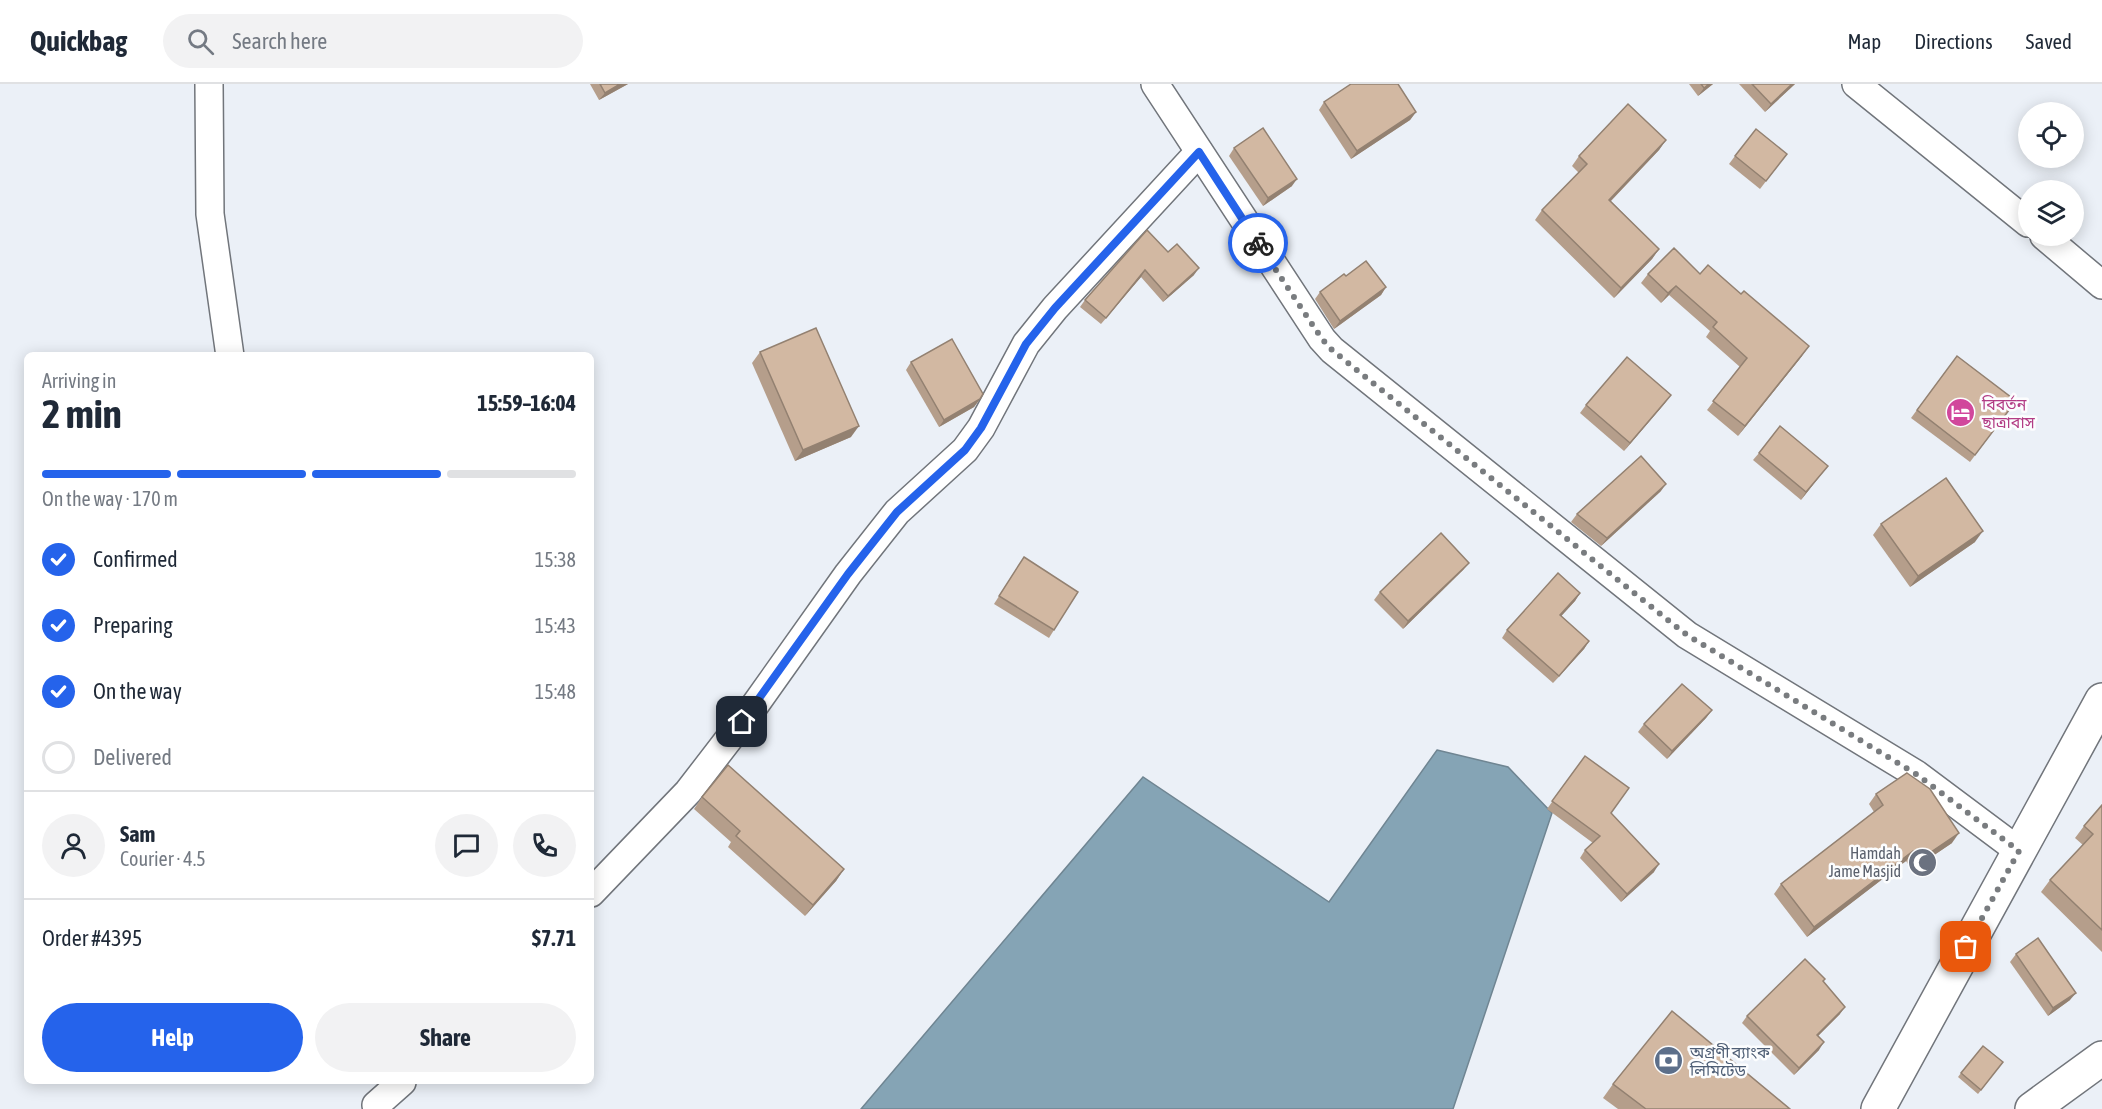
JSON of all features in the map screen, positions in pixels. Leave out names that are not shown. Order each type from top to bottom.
[{"type":"highway","points":[[1878,1109],[2102,700]]},
{"type":"highway","points":[[2032,1109],[2102,1058]]},
{"type":"street","points":[[209,84],[210,214],[229,352]]},
{"type":"street","points":[[1155,84],[1322,339],[1332,350],[1687,635],[1916,774],[2019,851]]},
{"type":"street","points":[[1856,84],[2018,215]]},
{"type":"street","points":[[594,890],[688,792],[755,705],[848,574],[897,512],[965,450],[981,428],[1026,344],[1055,308],[1199,152]]},
{"type":"street","points":[[2056,246],[2102,285]]},
{"type":"street","points":[[377,1099],[399,1084]]},
{"type":"water","points":[[1437,750],[1508,767],[1552,813],[1453,1109],[861,1109],[1143,777],[1329,902]]},
{"type":"building","points":[[600,84],[620,84],[605,93]]},
{"type":"building","points":[[1351,84],[1398,84],[1416,112],[1357,151],[1324,102]]},
{"type":"building","points":[[1752,84],[1792,84],[1771,104]]},
{"type":"building","points":[[1628,104],[1666,140],[1609,200],[1659,249],[1621,288],[1542,210],[1587,164],[1579,156]]},
{"type":"building","points":[[1263,128],[1297,179],[1268,198],[1234,148]]},
{"type":"building","points":[[1756,129],[1787,154],[1766,181],[1735,156]]},
{"type":"building","points":[[1147,230],[1168,252],[1177,244],[1199,268],[1168,296],[1145,270],[1106,318],[1085,300]]},
{"type":"building","points":[[1674,248],[1700,274],[1708,265],[1741,294],[1744,291],[1809,346],[1745,426],[1713,401],[1747,358],[1713,327],[1717,322],[1676,286],[1668,293],[1648,274]]},
{"type":"building","points":[[1366,261],[1386,287],[1340,321],[1320,292]]},
{"type":"building","points":[[816,328],[859,426],[803,450],[760,352]]},
{"type":"building","points":[[952,339],[983,394],[980,399],[944,420],[911,362]]},
{"type":"building","name":"বিবর্তন ছাত্রাবাস","points":[[1957,356],[2016,401],[1975,455],[1917,410]]},
{"type":"building","points":[[1627,357],[1671,395],[1630,443],[1586,405]]},
{"type":"building","points":[[1780,426],[1828,466],[1806,492],[1759,453]]},
{"type":"building","points":[[1641,456],[1666,484],[1607,538],[1577,514]]},
{"type":"building","points":[[1946,478],[1983,531],[1918,576],[1881,524]]},
{"type":"building","points":[[1441,533],[1469,563],[1408,621],[1380,592]]},
{"type":"building","points":[[1024,557],[1078,592],[1054,630],[999,596]]},
{"type":"building","points":[[1558,573],[1580,593],[1560,615],[1589,641],[1559,676],[1507,630]]},
{"type":"building","points":[[1682,684],[1712,710],[1672,751],[1644,724]]},
{"type":"building","points":[[1585,756],[1629,788],[1611,813],[1659,864],[1627,894],[1585,850],[1600,836],[1552,801]]},
{"type":"building","points":[[728,765],[844,869],[813,905],[736,836],[740,831],[702,797]]},
{"type":"building","points":[[1907,773],[1930,789],[1959,833],[1919,860],[1913,851],[1814,927],[1781,884],[1883,805],[1876,794]]},
{"type":"building","points":[[2102,805],[2102,930],[2050,880],[2093,834],[2084,826]]},
{"type":"building","points":[[2038,938],[2076,993],[2053,1008],[2016,954]]},
{"type":"building","points":[[1805,959],[1825,979],[1823,981],[1845,1007],[1817,1035],[1824,1042],[1799,1068],[1747,1016]]},
{"type":"building","name":"অগ্রণী ব্যাংক লিমিটেড","points":[[1672,1011],[1790,1109],[1646,1109],[1613,1084]]},
{"type":"building","points":[[1983,1046],[2003,1062],[1981,1090],[1961,1073]]},
{"type":"way so far","points":[[1258,243],[1322,339],[1332,350],[1669,621],[1687,635],[1916,774],[2019,851],[1966,947]]},
{"type":"place","name":"বিবর্তন ছাত্রাবাস","points":[[1961,413]]},
{"type":"place","name":"Hamdah Jame Masjid","points":[[1922,862]]},
{"type":"place","name":"অগ্রণী ব্যাংক লিমিটেড","points":[[1669,1061]]},
{"type":"route","points":[[742,722],[848,574],[897,512],[965,450],[981,428],[1026,344],[1055,308],[1199,152],[1258,243]]}]
